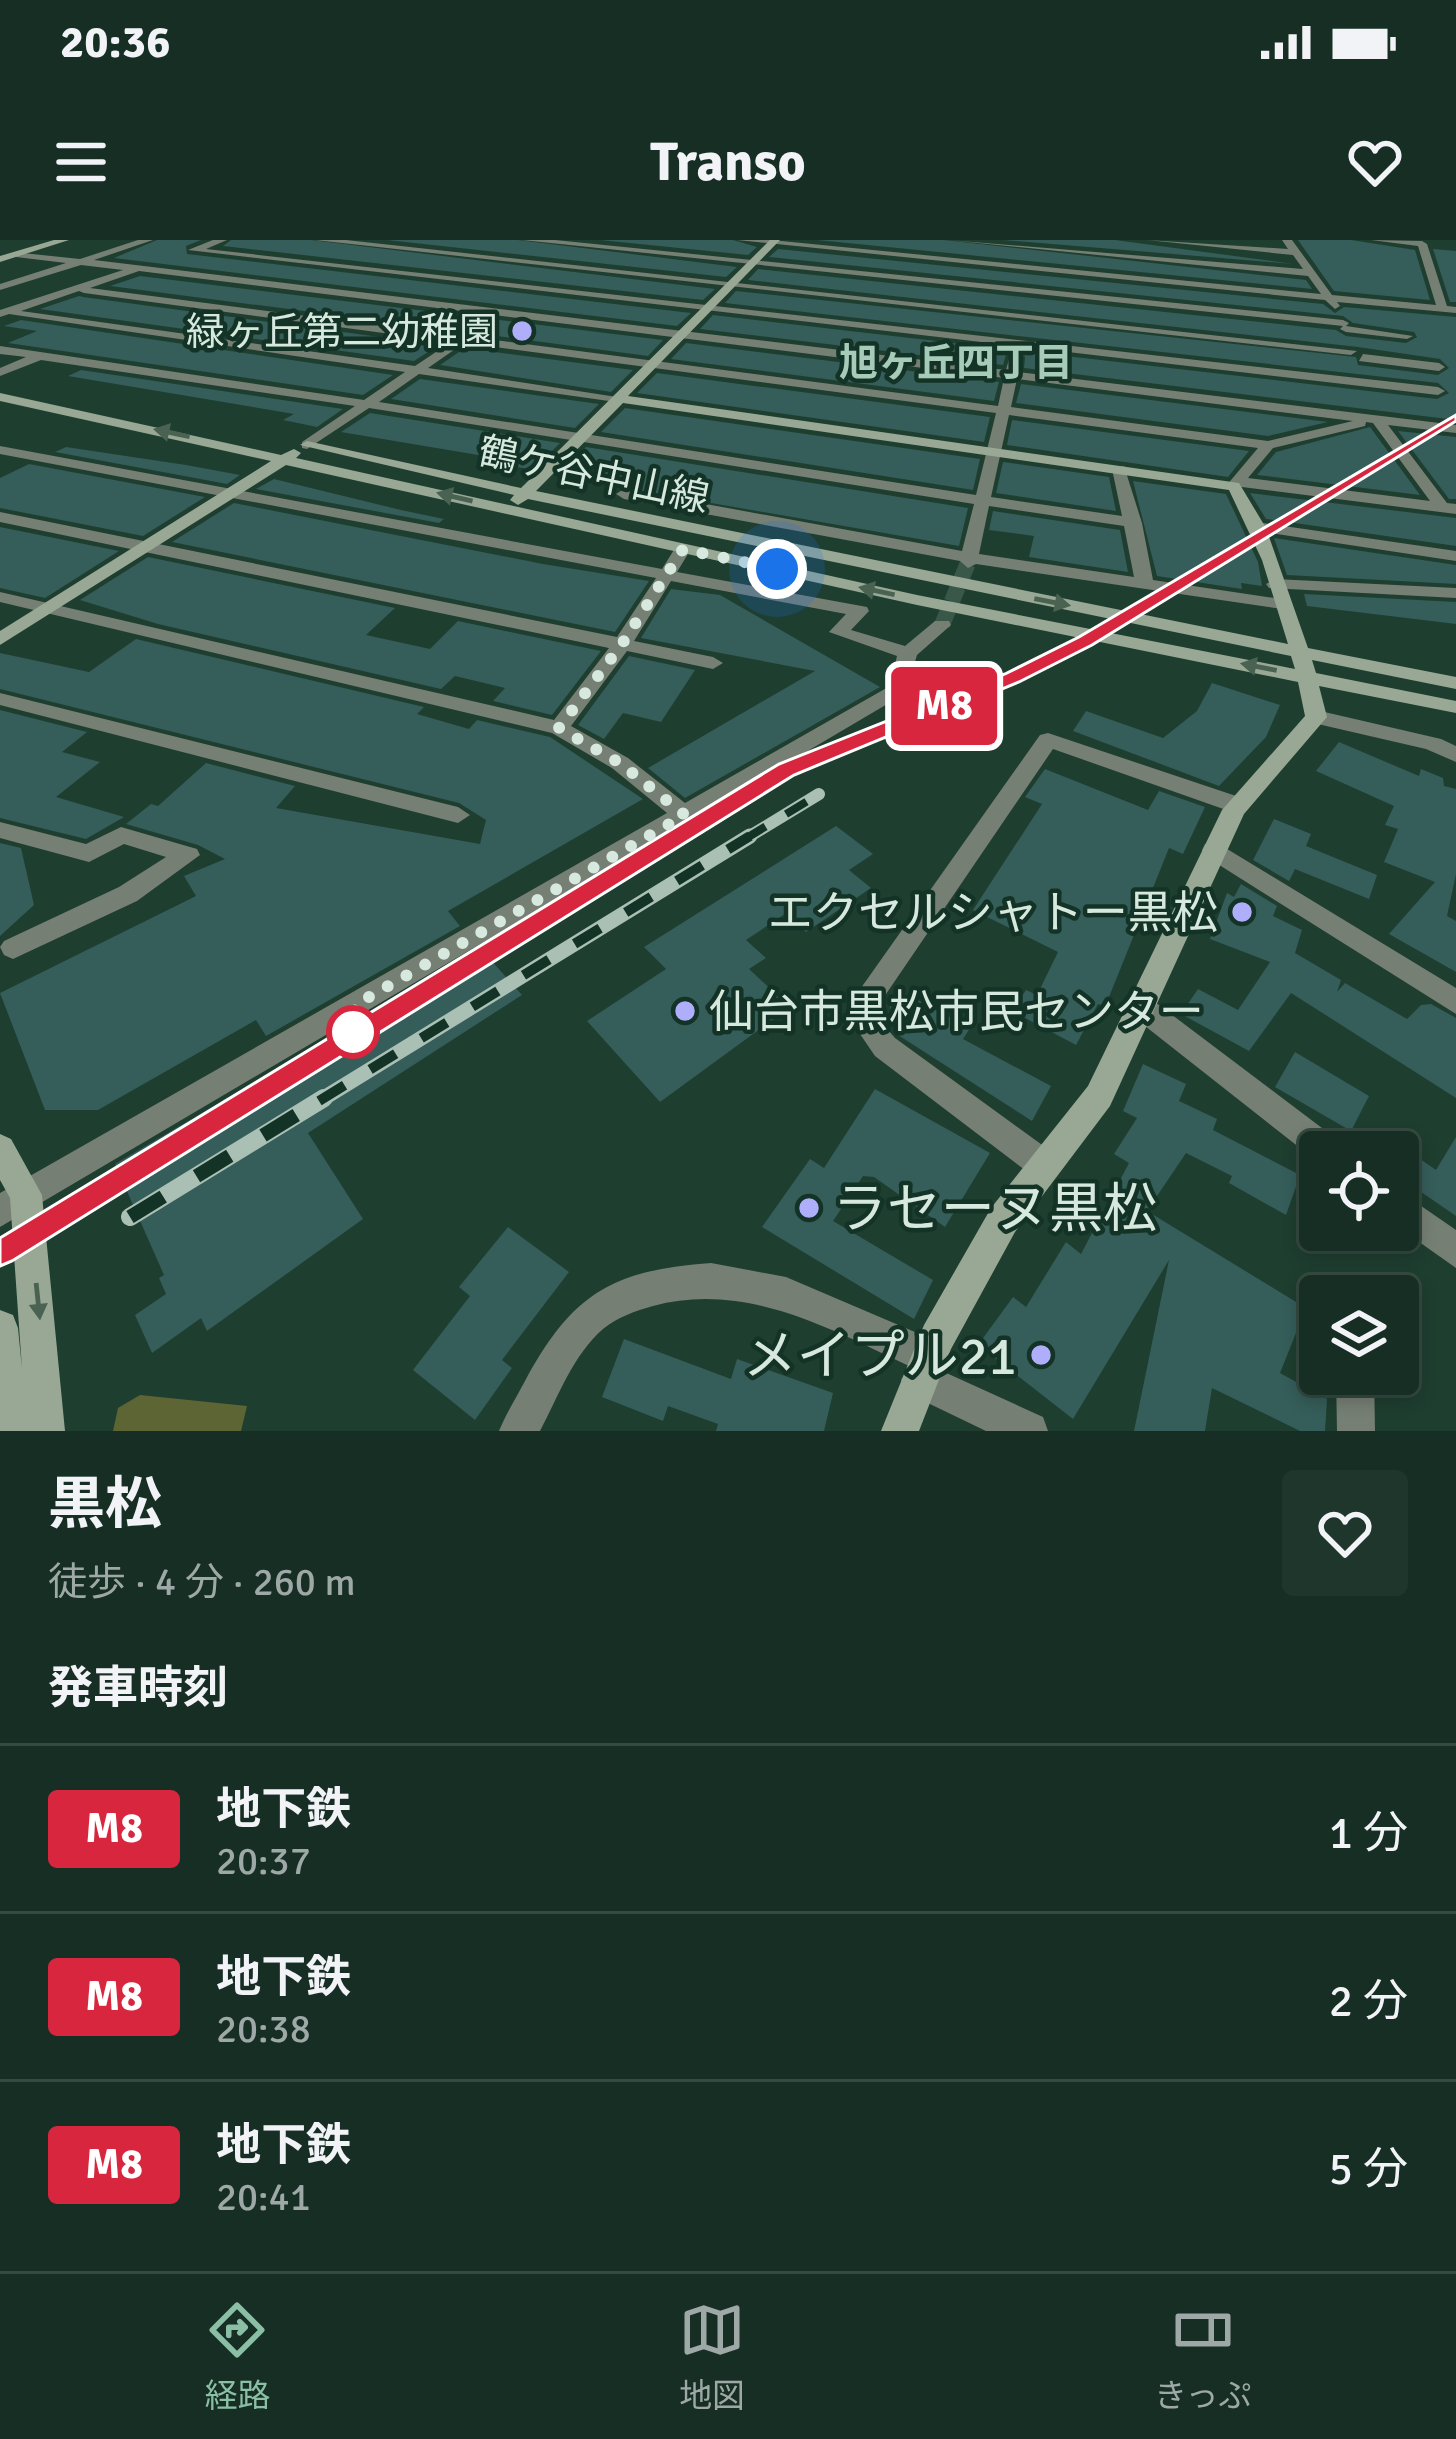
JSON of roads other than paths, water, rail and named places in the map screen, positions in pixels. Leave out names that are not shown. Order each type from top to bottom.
[{"type":"street","points":[[0,259],[64,240]]},
{"type":"street","points":[[0,287],[148,240]]},
{"type":"street","points":[[3,313],[222,240]]},
{"type":"street","points":[[320,240],[1025,315],[1439,367]]},
{"type":"street","points":[[248,323],[411,240]]},
{"type":"street","points":[[527,240],[599,243],[1407,336]]},
{"type":"street","points":[[742,240],[1456,310]]},
{"type":"street","points":[[953,240],[1043,244],[1313,273]]},
{"type":"street","points":[[1153,240],[1295,253]]},
{"type":"street","points":[[1287,240],[1330,297],[1373,383],[1377,419],[1449,508]]},
{"type":"street","points":[[1376,240],[1422,244],[1442,308]]},
{"type":"street","points":[[507,509],[623,399],[774,242]]},
{"type":"street","points":[[0,639],[232,491],[286,449],[307,446],[599,243]]},
{"type":"street","points":[[969,561],[1043,244]]},
{"type":"street","points":[[193,250],[1438,391]]},
{"type":"street","points":[[16,254],[1456,429]]},
{"type":"street","points":[[76,289],[1268,445],[1377,419]]},
{"type":"street","points":[[3,313],[1119,469],[1449,508]]},
{"type":"street","points":[[194,351],[231,332]]},
{"type":"street","points":[[0,350],[369,402],[1134,523]]},
{"type":"street","points":[[2,374],[40,356]]},
{"type":"street","points":[[154,372],[174,362]]},
{"type":"street","points":[[2,374],[109,403]]},
{"type":"street","points":[[0,397],[286,449],[507,509],[683,549],[1303,663],[1456,707]]},
{"type":"street","points":[[1238,484],[1268,445]]},
{"type":"street","name":"鶴ケ谷中山線","points":[[307,446],[1303,663],[1456,683]]},
{"type":"street","points":[[0,450],[860,611],[838,632],[908,653]]},
{"type":"street","points":[[1119,469],[1144,585]]},
{"type":"street","points":[[1238,484],[1303,663],[1316,717]]},
{"type":"street","points":[[624,494],[969,561],[1282,604]]},
{"type":"street","points":[[710,534],[728,513]]},
{"type":"street","points":[[0,517],[713,662]]},
{"type":"street","points":[[1256,527],[1456,556]]},
{"type":"street","points":[[559,728],[622,644],[683,549]]},
{"type":"street","points":[[1275,584],[1456,593]]},
{"type":"street","points":[[0,597],[559,728],[620,763],[685,815]]},
{"type":"street","points":[[13,1203],[899,689],[908,653],[942,625]]},
{"type":"street","points":[[0,699],[458,815]]},
{"type":"street","points":[[1316,717],[1433,744],[1456,755]]},
{"type":"street","points":[[900,1431],[925,1369],[1003,1220],[1099,1096],[1237,805],[1316,717]]},
{"type":"street","points":[[1045,1166],[885,1047],[874,1034],[870,995],[1048,740],[1237,805]]},
{"type":"street","points":[[0,830],[89,853],[121,836],[188,855],[128,894],[13,948]]},
{"type":"street","points":[[1214,850],[1456,1002]]},
{"type":"street","points":[[1141,1006],[1302,1131]]},
{"type":"street","points":[[0,1149],[13,1203],[46,1431]]},
{"type":"street","points":[[1419,1222],[1456,1251]]},
{"type":"street","points":[[518,1431],[588,1318],[619,1299],[694,1277],[744,1282],[800,1298],[1029,1431]]},
{"type":"street","points":[[0,1328],[9,1431]]},
{"type":"street","points":[[1355,1395],[1356,1431]]},
{"type":"tunnel","points":[[942,625],[968,563]]},
{"type":"railway","points":[[673,839],[787,770]]},
{"type":"railway","points":[[745,839],[819,794]]},
{"type":"railway","points":[[243,1101],[678,836]]},
{"type":"railway","points":[[319,1101],[750,836]]},
{"type":"railway","points":[[109,1182],[248,1098]]},
{"type":"railway","points":[[130,1217],[324,1098]]},
{"type":"metro line","name":"M8","points":[[0,1250],[787,770],[1012,678],[1086,641],[1456,419]]},
{"type":"place","name":"緑ヶ丘第二幼稚園","points":[[522,331]]},
{"type":"place","name":"エクセルシャトー黒松","points":[[1242,912]]},
{"type":"place","name":"仙台市黒松市民センター","points":[[685,1011]]},
{"type":"place","name":"ラセーヌ黒松","points":[[809,1208]]},
{"type":"place","name":"メイプル21","points":[[1041,1355]]},
{"type":"district","name":"旭ヶ丘四丁目","points":[[956,362]]}]
